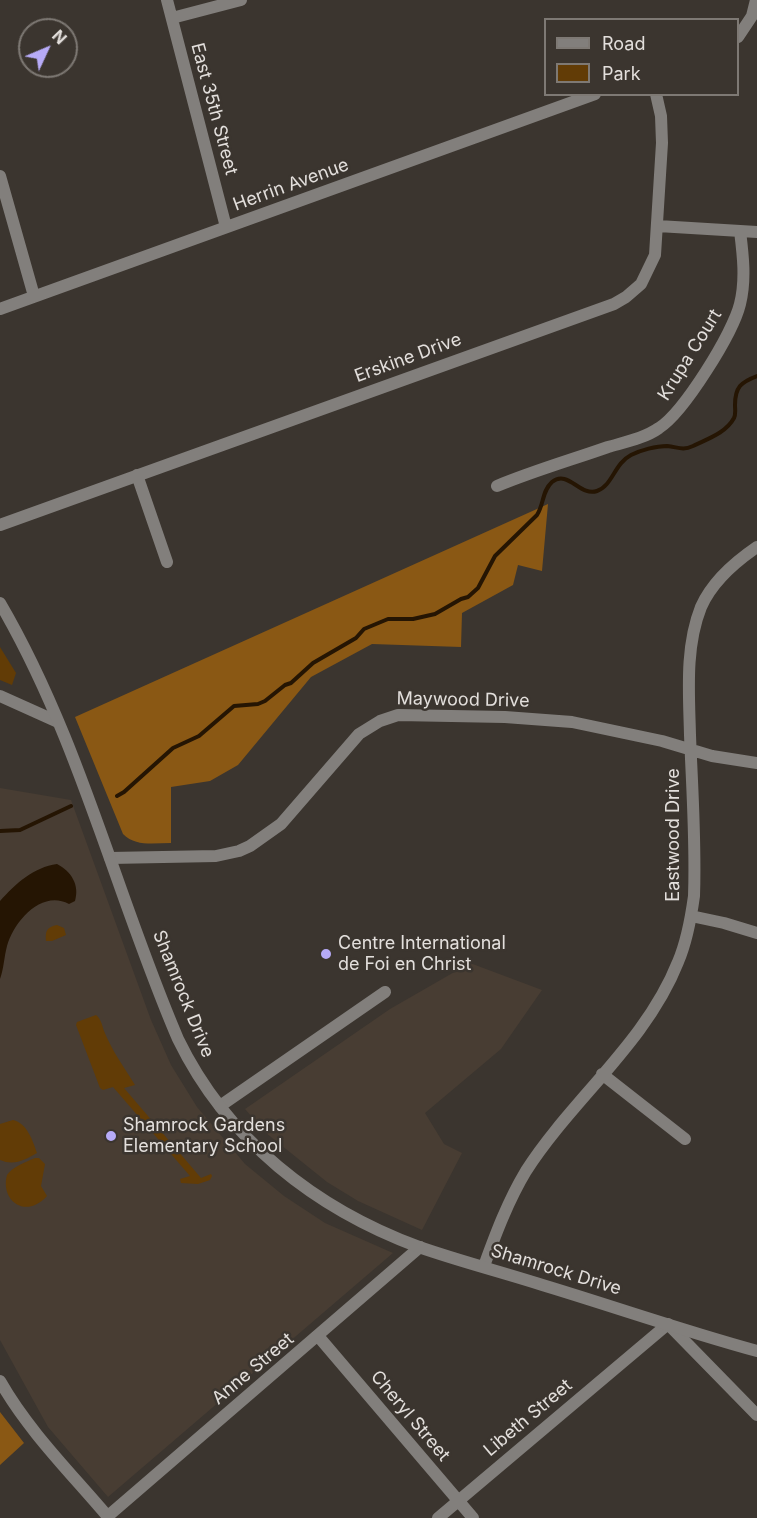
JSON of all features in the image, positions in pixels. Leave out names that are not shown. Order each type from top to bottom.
[{"type":"street","name":"East 35th Street","points":[[167,0],[226,227]]},
{"type":"street","points":[[172,18],[241,0]]},
{"type":"street","points":[[739,36],[752,16],[756,0]]},
{"type":"street","name":"Herrin Avenue","points":[[0,309],[589,96]]},
{"type":"street","name":"Erskine Drive","points":[[0,525],[614,304],[626,297],[641,284],[655,255],[662,143],[661,116],[656,96]]},
{"type":"street","points":[[0,176],[34,296]]},
{"type":"street","points":[[658,226],[757,232]]},
{"type":"street","name":"Krupa Court","points":[[496,486],[649,434],[673,417],[685,404],[737,316],[741,302],[743,277],[740,231]]},
{"type":"street","points":[[137,475],[167,562]]},
{"type":"street","name":"Eastwood Drive","points":[[484,1266],[502,1216],[527,1170],[637,1031],[663,993],[679,961],[691,916],[695,876],[690,651],[693,632],[708,596],[719,580],[757,547]]},
{"type":"street","name":"Shamrock Drive","points":[[0,603],[80,772],[178,1039],[196,1074],[253,1146],[300,1185],[350,1216],[420,1247],[757,1351]]},
{"type":"street","points":[[0,696],[58,722]]},
{"type":"street","name":"Maywood Drive","points":[[110,858],[216,856],[250,846],[281,824],[359,734],[380,721],[398,715],[505,717],[572,722],[622,731],[712,756],[757,763]]},
{"type":"street","points":[[691,916],[757,933]]},
{"type":"street","points":[[220,1106],[385,992]]},
{"type":"street","points":[[602,1074],[685,1139]]},
{"type":"street","name":"Anne Street","points":[[109,1517],[420,1247]]},
{"type":"street","points":[[668,1324],[757,1415]]},
{"type":"street","name":"Libeth Street","points":[[438,1518],[668,1324]]},
{"type":"street","name":"Cheryl Street","points":[[318,1336],[473,1518]]},
{"type":"street","points":[[0,1381],[18,1410],[42,1440],[109,1517]]},
{"type":"shaded area","points":[[548,504],[542,571],[518,565],[513,585],[462,613],[461,647],[372,644],[311,677],[238,765],[210,781],[171,787],[171,843],[139,843],[123,834],[75,717]]},
{"type":"shaded area","name":"Shamrock Gardens Elementary School","points":[[0,788],[71,800],[151,1020],[171,1065],[197,1107],[245,1164],[284,1196],[325,1223],[393,1253],[108,1497],[48,1427],[0,1340]]},
{"type":"shaded area","points":[[57,864],[73,879],[76,889],[75,901],[69,904],[59,900],[49,901],[30,910],[11,936],[0,979],[0,901],[26,877],[40,869]]},
{"type":"shaded area","points":[[470,963],[542,990],[501,1049],[425,1113],[444,1144],[462,1153],[422,1230],[358,1201],[327,1182],[266,1133],[245,1109],[390,1009]]},
{"type":"shaded area","points":[[0,1412],[24,1443],[0,1465]]},
{"type":"green space","points":[[0,647],[16,673],[12,685],[0,680]]},
{"type":"green space","points":[[57,925],[64,928],[66,935],[46,941],[47,930]]},
{"type":"green space","points":[[96,1015],[114,1052],[135,1085],[124,1088],[201,1178],[211,1174],[210,1180],[198,1184],[181,1183],[180,1179],[190,1176],[113,1087],[103,1090],[100,1088],[76,1025],[77,1022]]},
{"type":"green space","points":[[13,1120],[26,1129],[37,1153],[24,1160],[5,1162],[0,1160],[0,1124]]},
{"type":"green space","points":[[39,1158],[45,1164],[41,1186],[47,1196],[39,1203],[30,1206],[16,1204],[7,1192],[7,1175],[16,1167]]},
{"type":"waterway","points":[[117,796],[173,748],[199,736],[234,706],[258,704],[265,701],[291,683],[313,663],[356,638],[364,629],[388,619],[413,619],[435,614],[468,597],[478,588],[495,556],[537,515],[546,489],[552,482],[563,479],[585,490],[597,491],[607,484],[625,459],[631,455],[658,447],[689,447],[721,432],[735,416],[735,399],[738,389],[743,383],[757,376]]},
{"type":"waterway","points":[[0,831],[20,830],[71,806]]},
{"type":"place","name":"Centre International de Foi en Christ","points":[[326,954]]},
{"type":"place","name":"Shamrock Gardens Elementary School","points":[[111,1136]]}]
